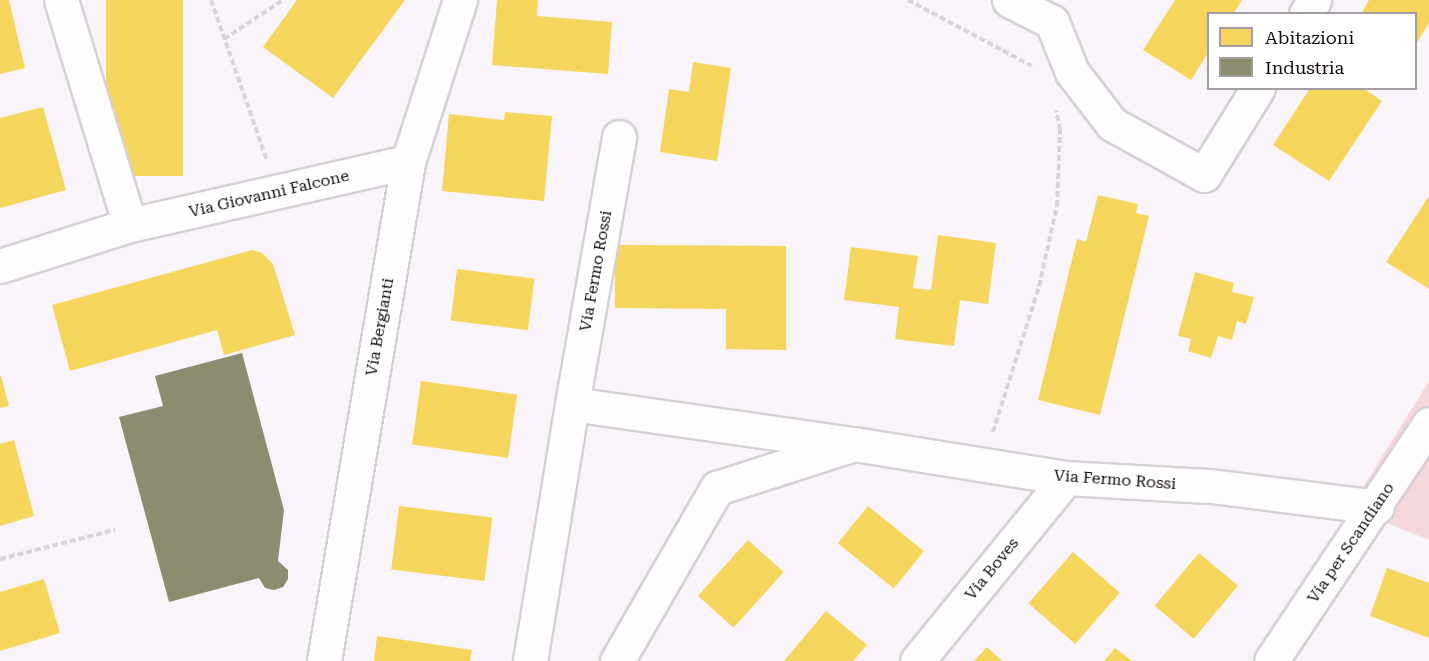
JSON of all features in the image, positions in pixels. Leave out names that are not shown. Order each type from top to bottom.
[{"type":"street","points":[[61,0],[130,225]]},
{"type":"street","name":"Via Bergianti","points":[[324,661],[408,162],[460,0]]},
{"type":"street","points":[[1009,0],[1052,22],[1072,72],[1112,124],[1204,175],[1257,90]]},
{"type":"street","name":"Via Fermo Rossi","points":[[530,661],[619,137]]},
{"type":"street","name":"Via Giovanni Falcone","points":[[0,266],[130,225],[408,162]]},
{"type":"street","name":"Via Fermo Rossi","points":[[572,404],[854,444],[1066,478],[1211,486],[1377,507]]},
{"type":"street","name":"Via per Scandiano","points":[[1270,661],[1377,507],[1429,424]]},
{"type":"street","name":"Via Fermo Rossi","points":[[616,661],[717,488],[854,444]]},
{"type":"street","name":"Via Boves","points":[[917,661],[1066,478]]},
{"type":"path","points":[[211,0],[253,130],[280,191]]},
{"type":"path","points":[[224,39],[283,0]]},
{"type":"path","points":[[908,0],[1009,51],[1036,70]]},
{"type":"path","points":[[984,465],[1039,285],[1057,206],[1060,130],[1055,103]]},
{"type":"path","points":[[0,559],[115,530]]},
{"type":"shaded area","points":[[1429,381],[1429,540],[1350,508]]},
{"type":"building: Abitazioni","points":[[0,0],[9,0],[25,68],[0,74]]},
{"type":"building: Abitazioni","points":[[106,0],[183,0],[183,176],[106,176]]},
{"type":"building: Abitazioni","points":[[297,0],[405,0],[333,98],[263,47]]},
{"type":"building: Abitazioni","points":[[497,0],[538,0],[537,16],[612,22],[608,74],[492,65]]},
{"type":"building: Abitazioni","points":[[1175,0],[1242,0],[1234,12],[1207,12],[1207,55],[1191,80],[1143,50]]},
{"type":"building: Abitazioni","points":[[1369,0],[1429,0],[1429,23],[1417,42],[1417,12],[1362,12]]},
{"type":"building: Abitazioni","points":[[693,62],[731,68],[717,161],[660,152],[669,89],[689,92]]},
{"type":"building: Abitazioni","points":[[1309,90],[1366,90],[1382,101],[1329,181],[1273,145]]},
{"type":"building: Abitazioni","points":[[43,107],[66,190],[0,208],[0,118]]},
{"type":"building: Abitazioni","points":[[505,112],[552,116],[544,201],[442,191],[449,114],[504,120]]},
{"type":"building: Abitazioni","points":[[1098,195],[1138,204],[1136,213],[1149,216],[1100,415],[1038,400],[1077,239],[1086,242]]},
{"type":"building: Abitazioni","points":[[1429,196],[1429,289],[1386,262]]},
{"type":"building: Abitazioni","points":[[938,235],[996,243],[988,304],[960,300],[954,346],[895,339],[899,307],[844,300],[851,247],[918,256],[913,288],[931,290]]},
{"type":"building: Abitazioni","points":[[615,245],[786,246],[786,350],[726,349],[726,309],[615,308]]},
{"type":"building: Abitazioni","points":[[252,250],[262,253],[273,264],[295,335],[224,355],[217,330],[70,371],[52,305]]},
{"type":"building: Abitazioni","points":[[457,269],[534,279],[528,330],[451,321]]},
{"type":"building: Abitazioni","points":[[1195,272],[1234,283],[1232,292],[1254,297],[1246,324],[1237,321],[1232,340],[1218,336],[1211,358],[1188,351],[1191,339],[1178,336]]},
{"type":"building: Abitazioni","points":[[0,377],[9,406],[0,408]]},
{"type":"building: Abitazioni","points":[[421,381],[517,394],[508,458],[412,444]]},
{"type":"building: Abitazioni","points":[[14,440],[34,516],[0,526],[0,444]]},
{"type":"building: Abitazioni","points":[[399,506],[492,517],[484,581],[391,570]]},
{"type":"building: Abitazioni","points":[[868,506],[924,551],[894,589],[838,543]]},
{"type":"building: Abitazioni","points":[[748,540],[784,572],[733,628],[698,596]]},
{"type":"building: Abitazioni","points":[[1073,552],[1120,593],[1075,644],[1028,603]]},
{"type":"building: Abitazioni","points":[[1199,553],[1238,586],[1194,639],[1155,606]]},
{"type":"building: Abitazioni","points":[[1387,568],[1429,583],[1429,638],[1370,616]]},
{"type":"building: Abitazioni","points":[[44,579],[60,633],[0,651],[0,592]]},
{"type":"building: Abitazioni","points":[[826,611],[867,645],[853,661],[784,661]]},
{"type":"building: Abitazioni","points":[[377,636],[472,650],[470,661],[374,661]]},
{"type":"building: Abitazioni","points":[[987,647],[1002,661],[974,661]]},
{"type":"building: Abitazioni","points":[[1115,648],[1132,661],[1104,661]]},
{"type":"building: Industria","points":[[242,353],[284,510],[278,561],[288,570],[288,579],[283,587],[274,590],[265,588],[259,578],[169,602],[119,417],[163,406],[155,376]]}]
